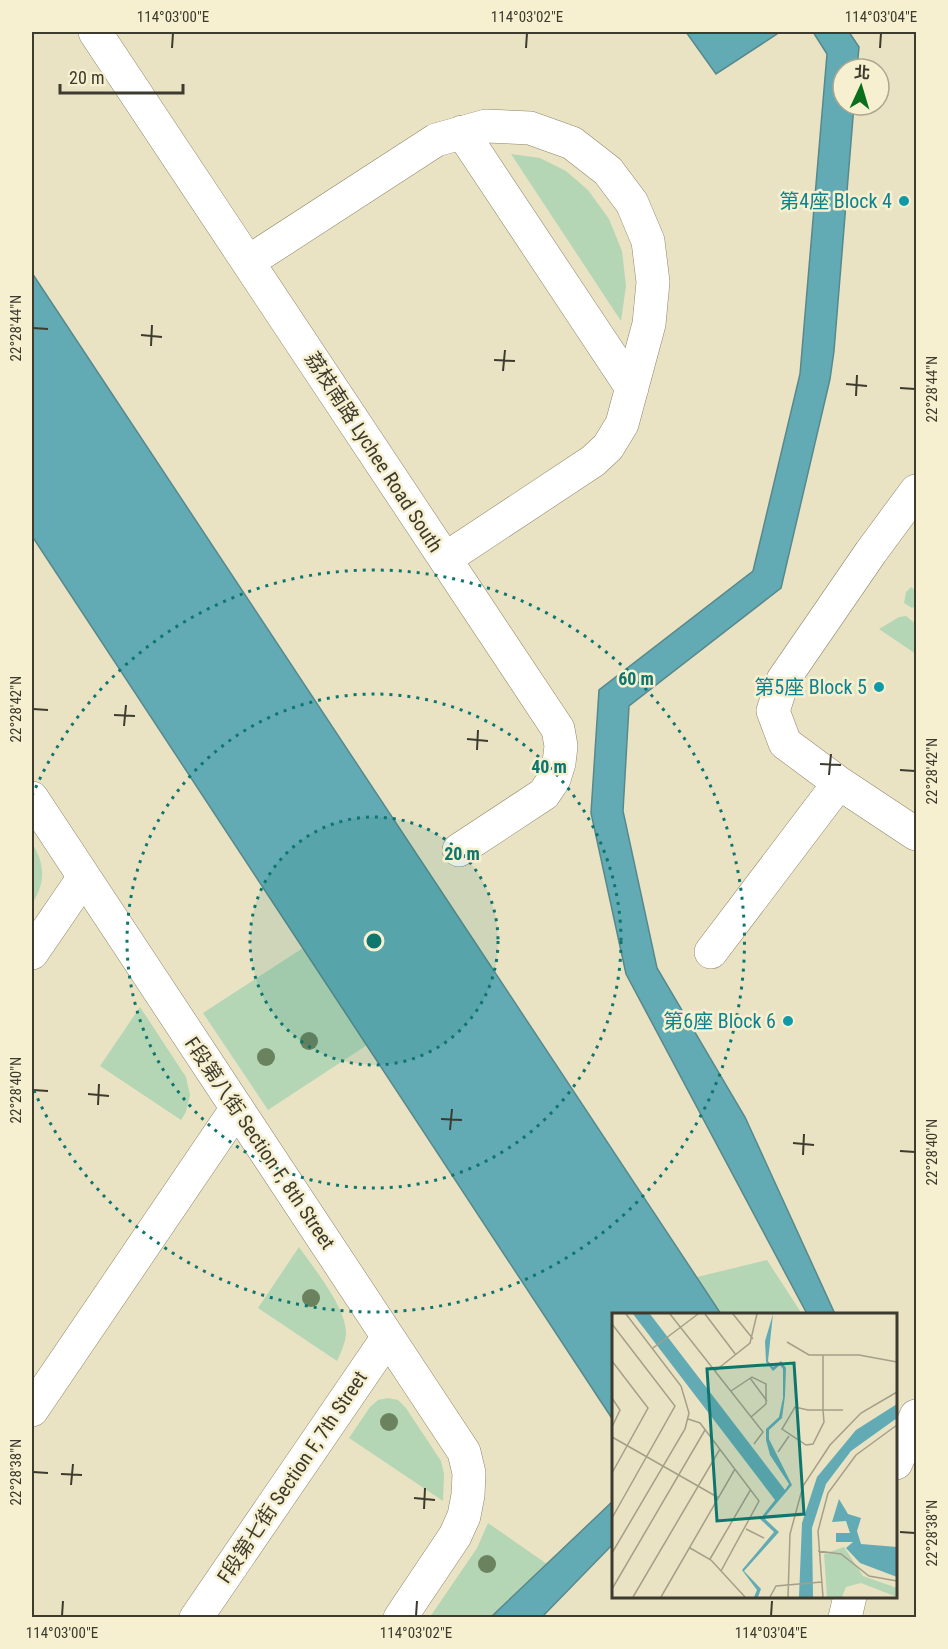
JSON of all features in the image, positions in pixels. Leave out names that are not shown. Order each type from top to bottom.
[{"type":"street","name":"荔枝南路 Lychee Road South","points":[[95,32],[558,729],[561,746],[559,763],[554,779],[544,794],[459,850]]},
{"type":"street","points":[[249,262],[436,140],[486,126],[530,128],[572,143],[608,171],[632,203],[648,242],[653,282],[649,324],[622,424],[608,447],[593,461],[445,559]]},
{"type":"street","points":[[462,132],[632,388]]},
{"type":"street","points":[[916,491],[783,680],[773,711],[785,742],[839,783],[916,834]]},
{"type":"street","points":[[711,952],[839,783]]},
{"type":"street","name":"F段第八街 Section F, 8th Street","points":[[32,798],[464,1452],[469,1473],[464,1516],[455,1536],[400,1617]]},
{"type":"street","points":[[32,953],[84,877]]},
{"type":"street","points":[[32,1409],[237,1108]]},
{"type":"street","name":"F段第七街 Section F, 7th Street","points":[[196,1617],[388,1337]]},
{"type":"street","points":[[897,1460],[916,1416]]},
{"type":"street","points":[[845,1617],[850,1598]]},
{"type":"green space","points":[[511,154],[540,158],[566,171],[588,190],[609,219],[622,251],[626,286],[621,321]]},
{"type":"green space","points":[[911,587],[916,591],[916,606],[912,608],[904,603],[906,592]]},
{"type":"green space","points":[[906,616],[916,624],[916,654],[879,629],[899,617]]},
{"type":"green space","points":[[32,843],[39,858],[42,881],[32,904]]},
{"type":"green space","points":[[303,948],[367,1045],[268,1110],[203,1013]]},
{"type":"green space","points":[[140,1007],[186,1077],[190,1095],[186,1112],[181,1120],[100,1066]]},
{"type":"green space","points":[[299,1247],[329,1289],[345,1324],[344,1345],[337,1361],[258,1308]]},
{"type":"green space","points":[[767,1260],[801,1313],[667,1313],[656,1287]]},
{"type":"green space","points":[[388,1398],[398,1400],[406,1408],[441,1461],[444,1474],[443,1501],[349,1438],[370,1407],[378,1400]]},
{"type":"green space","points":[[488,1523],[547,1564],[491,1617],[430,1617],[477,1548]]},
{"type":"water","points":[[686,32],[780,32],[716,74]]},
{"type":"water","points":[[813,32],[849,32],[859,47],[858,57],[831,57],[831,117],[853,117],[834,351],[830,379],[781,588],[629,706],[623,811],[657,968],[745,1117],[835,1313],[806,1313],[626,974],[591,813],[599,690],[753,571],[800,374],[827,54]]},
{"type":"water","points":[[32,273],[720,1313],[612,1313],[612,1418],[32,536]]},
{"type":"water","points":[[612,1502],[612,1545],[542,1617],[491,1617]]},
{"type":"place","name":"第4座 Block 4","points":[[904,201]]},
{"type":"place","name":"第5座 Block 5","points":[[879,687]]},
{"type":"place","name":"第6座 Block 6","points":[[788,1021]]}]
